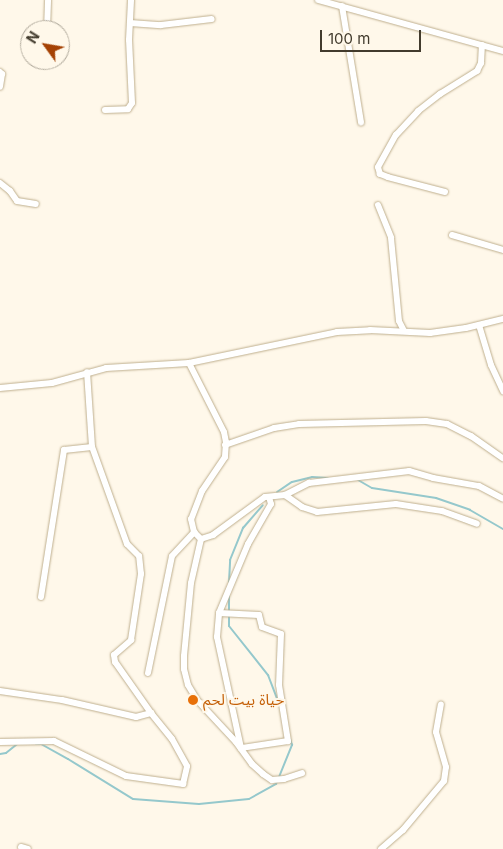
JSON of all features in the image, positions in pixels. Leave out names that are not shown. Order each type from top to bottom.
[{"type":"street","points":[[47,20],[48,0]]},
{"type":"street","points":[[105,110],[128,109],[132,103],[131,0]]},
{"type":"street","points":[[318,0],[503,51]]},
{"type":"street","points":[[342,6],[361,122]]},
{"type":"street","points":[[130,23],[160,25],[212,19]]},
{"type":"street","points":[[445,192],[388,177],[380,174],[378,167],[396,135],[418,111],[440,94],[477,72],[481,63],[482,46]]},
{"type":"street","points":[[0,72],[2,74],[0,87]]},
{"type":"street","points":[[0,183],[10,191],[17,201],[36,204]]},
{"type":"street","points":[[378,205],[392,238],[400,321],[404,331]]},
{"type":"street","points":[[452,235],[503,250]]},
{"type":"street","points":[[0,388],[52,383],[106,368],[189,363],[337,332],[404,331],[430,333],[503,319]]},
{"type":"street","points":[[479,325],[491,365],[503,391]]},
{"type":"street","points":[[189,363],[224,432],[225,445],[225,457],[196,504],[191,519],[194,532],[201,539]]},
{"type":"street","points":[[0,742],[54,741],[126,776],[183,784],[187,766],[172,739],[115,662],[114,655],[131,640],[140,583],[140,565],[139,556],[127,544],[116,518],[92,447],[87,372]]},
{"type":"street","points":[[225,445],[274,428],[299,424],[426,421],[447,424],[472,436],[503,458]]},
{"type":"street","points":[[41,598],[64,450],[92,447]]},
{"type":"street","points":[[201,539],[213,535],[265,497],[285,495],[308,483],[409,471],[433,478],[478,486],[503,500]]},
{"type":"street","points":[[285,495],[302,507],[318,512],[396,504],[442,511],[477,524]]},
{"type":"street","points":[[240,748],[217,636],[219,613],[248,544],[271,504],[268,497]]},
{"type":"street","points":[[148,673],[172,556],[194,532]]},
{"type":"street","points":[[201,539],[191,583],[184,669],[188,685],[197,700],[252,764],[272,780],[284,779],[302,773]]},
{"type":"street","points":[[219,613],[259,615],[262,627],[281,634],[279,685],[288,741],[240,748]]},
{"type":"street","points":[[0,691],[62,700],[136,717],[151,713]]},
{"type":"street","points":[[381,849],[403,830],[444,781],[446,768],[436,732],[441,704]]},
{"type":"waterway","points":[[277,492],[292,482],[312,477],[328,478]]},
{"type":"waterway","points":[[358,480],[372,488],[436,498],[470,510],[503,529]]},
{"type":"waterway","points":[[229,582],[230,560],[243,528],[263,505]]},
{"type":"waterway","points":[[229,594],[229,612]]},
{"type":"waterway","points":[[229,616],[229,626],[268,675],[280,706]]},
{"type":"waterway","points":[[279,777],[292,745],[290,739]]},
{"type":"waterway","points":[[0,754],[6,753],[17,744]]},
{"type":"waterway","points":[[36,744],[41,744],[68,759],[133,799],[199,804],[249,799],[276,784],[277,781]]},
{"type":"place","name":"حياة بيت لحم","points":[[193,700]]}]
